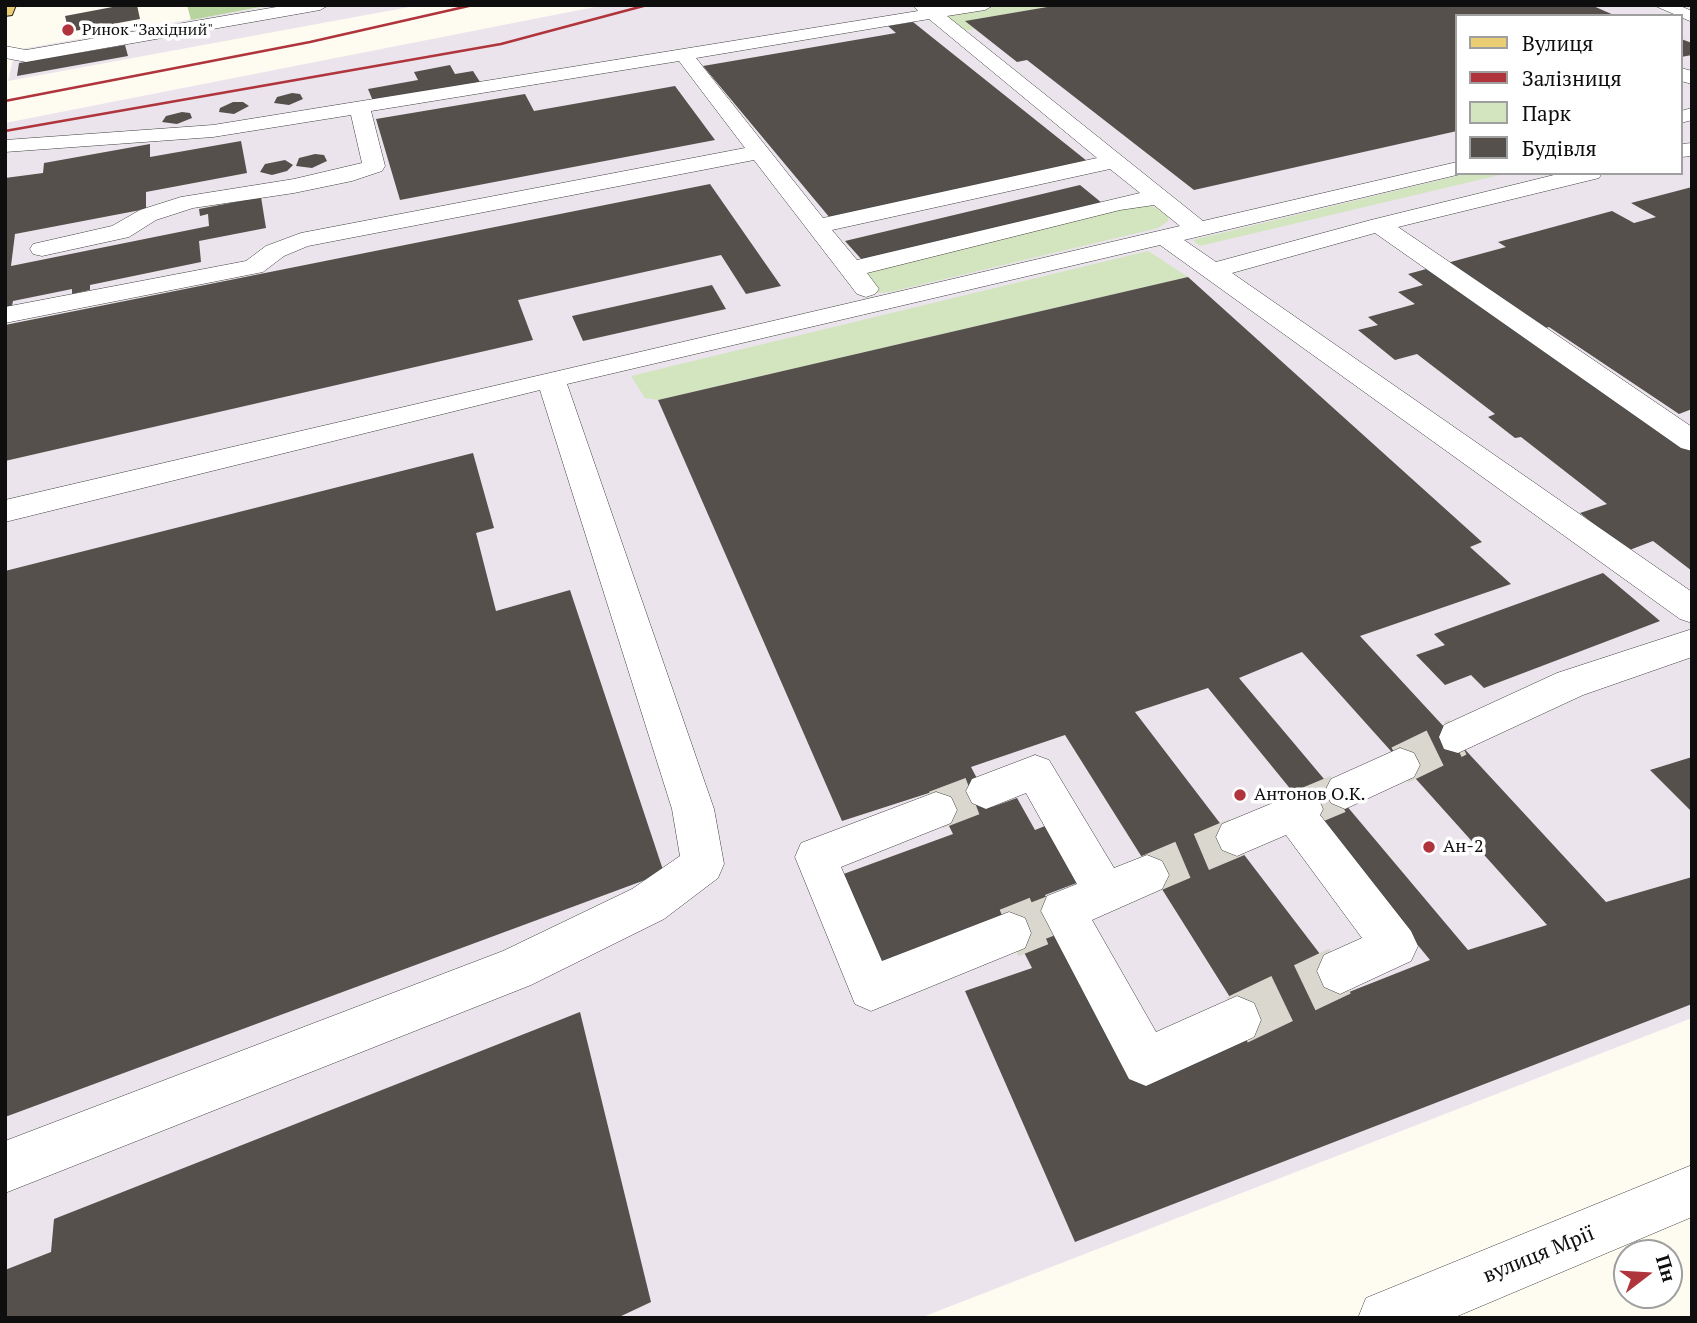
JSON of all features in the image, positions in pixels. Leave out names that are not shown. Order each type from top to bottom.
[{"type":"main road","points":[[5,11],[7,5]]},
{"type":"street","points":[[5,52],[26,55],[320,5]]},
{"type":"street","points":[[5,146],[213,131],[684,55],[927,10],[985,5]]},
{"type":"street","points":[[1662,5],[1692,17]]},
{"type":"street","points":[[927,10],[1198,229]]},
{"type":"street","points":[[684,55],[877,303]]},
{"type":"street","points":[[42,249],[120,232],[148,215],[189,202],[294,186],[344,176],[374,166],[360,109]]},
{"type":"street","points":[[5,315],[254,267],[275,251],[301,240],[760,152]]},
{"type":"street","points":[[817,226],[1114,161]]},
{"type":"street","points":[[5,511],[551,379],[1456,169]]},
{"type":"street","points":[[1212,271],[1379,225],[1583,175]]},
{"type":"street","points":[[294,186],[301,240]]},
{"type":"street","points":[[850,269],[1120,203],[1158,197]]},
{"type":"street","points":[[1379,225],[1692,440]]},
{"type":"street","points":[[1164,237],[1692,610]]},
{"type":"street","points":[[5,1167],[515,968],[648,904],[702,864],[694,809],[551,379]]},
{"type":"street","points":[[1458,737],[1570,684],[1692,643]]},
{"type":"street","points":[[1345,791],[1400,765]]},
{"type":"street","points":[[986,791],[1035,772],[1105,893]]},
{"type":"street","points":[[936,810],[816,857],[871,988],[1009,933]]},
{"type":"street","points":[[1237,837],[1298,811],[1395,946],[1340,971]]},
{"type":"street","points":[[1147,875],[1061,912],[1146,1062],[1237,1020]]},
{"type":"street","name":"вулиця Мрії","points":[[1386,1318],[1692,1191]]},
{"type":"shaded area","points":[[273,5],[420,5],[8,81],[15,50]]},
{"type":"shaded area","points":[[605,5],[1692,5],[1692,1018],[920,1318],[5,1318],[5,123]]},
{"type":"green space","points":[[187,5],[271,5],[191,20]]},
{"type":"green space","points":[[1002,5],[1059,5],[966,21],[975,29],[958,32],[945,20],[950,14]]},
{"type":"green space","points":[[1461,175],[1500,175],[1200,246],[1193,240]]},
{"type":"green space","points":[[1147,205],[1161,209],[1169,216],[1168,221],[1158,228],[890,292],[877,293],[866,285],[864,275],[876,267],[1118,208]]},
{"type":"green space","points":[[1148,251],[1188,277],[658,400],[645,398],[631,376]]},
{"type":"building","points":[[123,5],[137,5],[140,19],[69,32],[65,16]]},
{"type":"building","points":[[1059,5],[1591,5],[1611,14],[1456,14],[1456,131],[1194,190],[1027,60],[1017,62],[965,21]]},
{"type":"building","points":[[913,22],[1087,161],[830,218],[703,66],[896,33],[888,26]]},
{"type":"building","points":[[1683,40],[1692,43],[1692,55],[1683,57]]},
{"type":"building","points":[[125,45],[128,56],[17,76],[19,63]]},
{"type":"building","points":[[450,65],[455,74],[473,71],[480,82],[373,101],[368,89],[418,80],[414,72]]},
{"type":"building","points":[[675,86],[715,140],[400,200],[376,119],[525,94],[534,111]]},
{"type":"building","points":[[300,94],[303,99],[289,105],[274,103],[277,97]]},
{"type":"building","points":[[233,102],[243,102],[249,106],[234,114],[219,112],[220,108]]},
{"type":"building","points":[[190,113],[192,118],[177,124],[162,122],[166,116]]},
{"type":"building","points":[[241,141],[247,173],[146,192],[146,209],[15,234],[11,266],[209,226],[208,214],[200,216],[199,209],[261,197],[266,228],[199,241],[201,262],[90,285],[90,290],[72,294],[72,289],[13,301],[12,306],[5,308],[5,178],[43,173],[44,163],[150,144],[150,157]]},
{"type":"building","points":[[324,155],[327,161],[312,168],[296,166],[299,158]]},
{"type":"building","points":[[285,160],[293,165],[287,171],[272,175],[260,172],[265,164]]},
{"type":"building","points":[[710,184],[781,286],[746,294],[721,255],[518,300],[533,340],[5,461],[5,325]]},
{"type":"building","points":[[1080,185],[1102,203],[863,261],[845,241]]},
{"type":"building","points":[[1692,187],[1692,409],[1679,414],[1549,327],[1535,331],[1447,263],[1506,247],[1498,242],[1612,211],[1634,223],[1656,217],[1631,203]]},
{"type":"building","points":[[1430,268],[1692,451],[1692,571],[1653,541],[1627,551],[1580,513],[1607,504],[1521,437],[1515,438],[1488,417],[1495,414],[1417,354],[1395,360],[1358,330],[1378,325],[1368,317],[1415,304],[1398,292],[1423,285],[1408,274]]},
{"type":"building","points":[[1188,277],[1482,542],[1470,547],[1511,584],[1360,636],[1606,902],[1692,877],[1692,1004],[1075,1242],[965,991],[1032,968],[1005,915],[875,965],[838,876],[953,834],[932,792],[842,821],[658,400]],"holes":[[[1302,652],[1547,925],[1468,950],[1239,678]],[[1208,688],[1430,960],[1349,992],[1135,712]],[[1065,735],[1250,1029],[1145,1076],[1045,895],[1082,881],[1050,824],[1035,830],[1017,798],[992,807],[971,767]]]},
{"type":"building","points":[[712,285],[726,309],[583,341],[572,316]]},
{"type":"building","points":[[473,453],[494,528],[476,533],[496,611],[570,590],[664,873],[5,1117],[5,571]]},
{"type":"building","points":[[1603,573],[1660,621],[1484,688],[1471,675],[1445,685],[1416,655],[1445,645],[1434,634]]},
{"type":"building","points":[[1692,757],[1692,812],[1650,770]]},
{"type":"building","points":[[580,1012],[651,1302],[617,1318],[5,1318],[5,1270],[51,1252],[54,1219]]},
{"type":"tunnel","points":[[1400,765],[1458,737]]},
{"type":"tunnel","points":[[936,810],[986,791]]},
{"type":"tunnel","points":[[1302,809],[1345,791]]},
{"type":"tunnel","points":[[1147,875],[1237,837]]},
{"type":"tunnel","points":[[1035,922],[1058,913]]},
{"type":"tunnel","points":[[1009,933],[1039,921]]},
{"type":"tunnel","points":[[1237,1020],[1340,971]]},
{"type":"railway","points":[[5,101],[310,42],[473,5]]},
{"type":"railway","points":[[5,131],[501,44],[647,5]]},
{"type":"place","name":"Ринок \"Західний\"","points":[[68,30]]},
{"type":"place","name":"Антонов О.К.","points":[[1240,795]]},
{"type":"place","name":"Ан-2","points":[[1429,847]]}]
